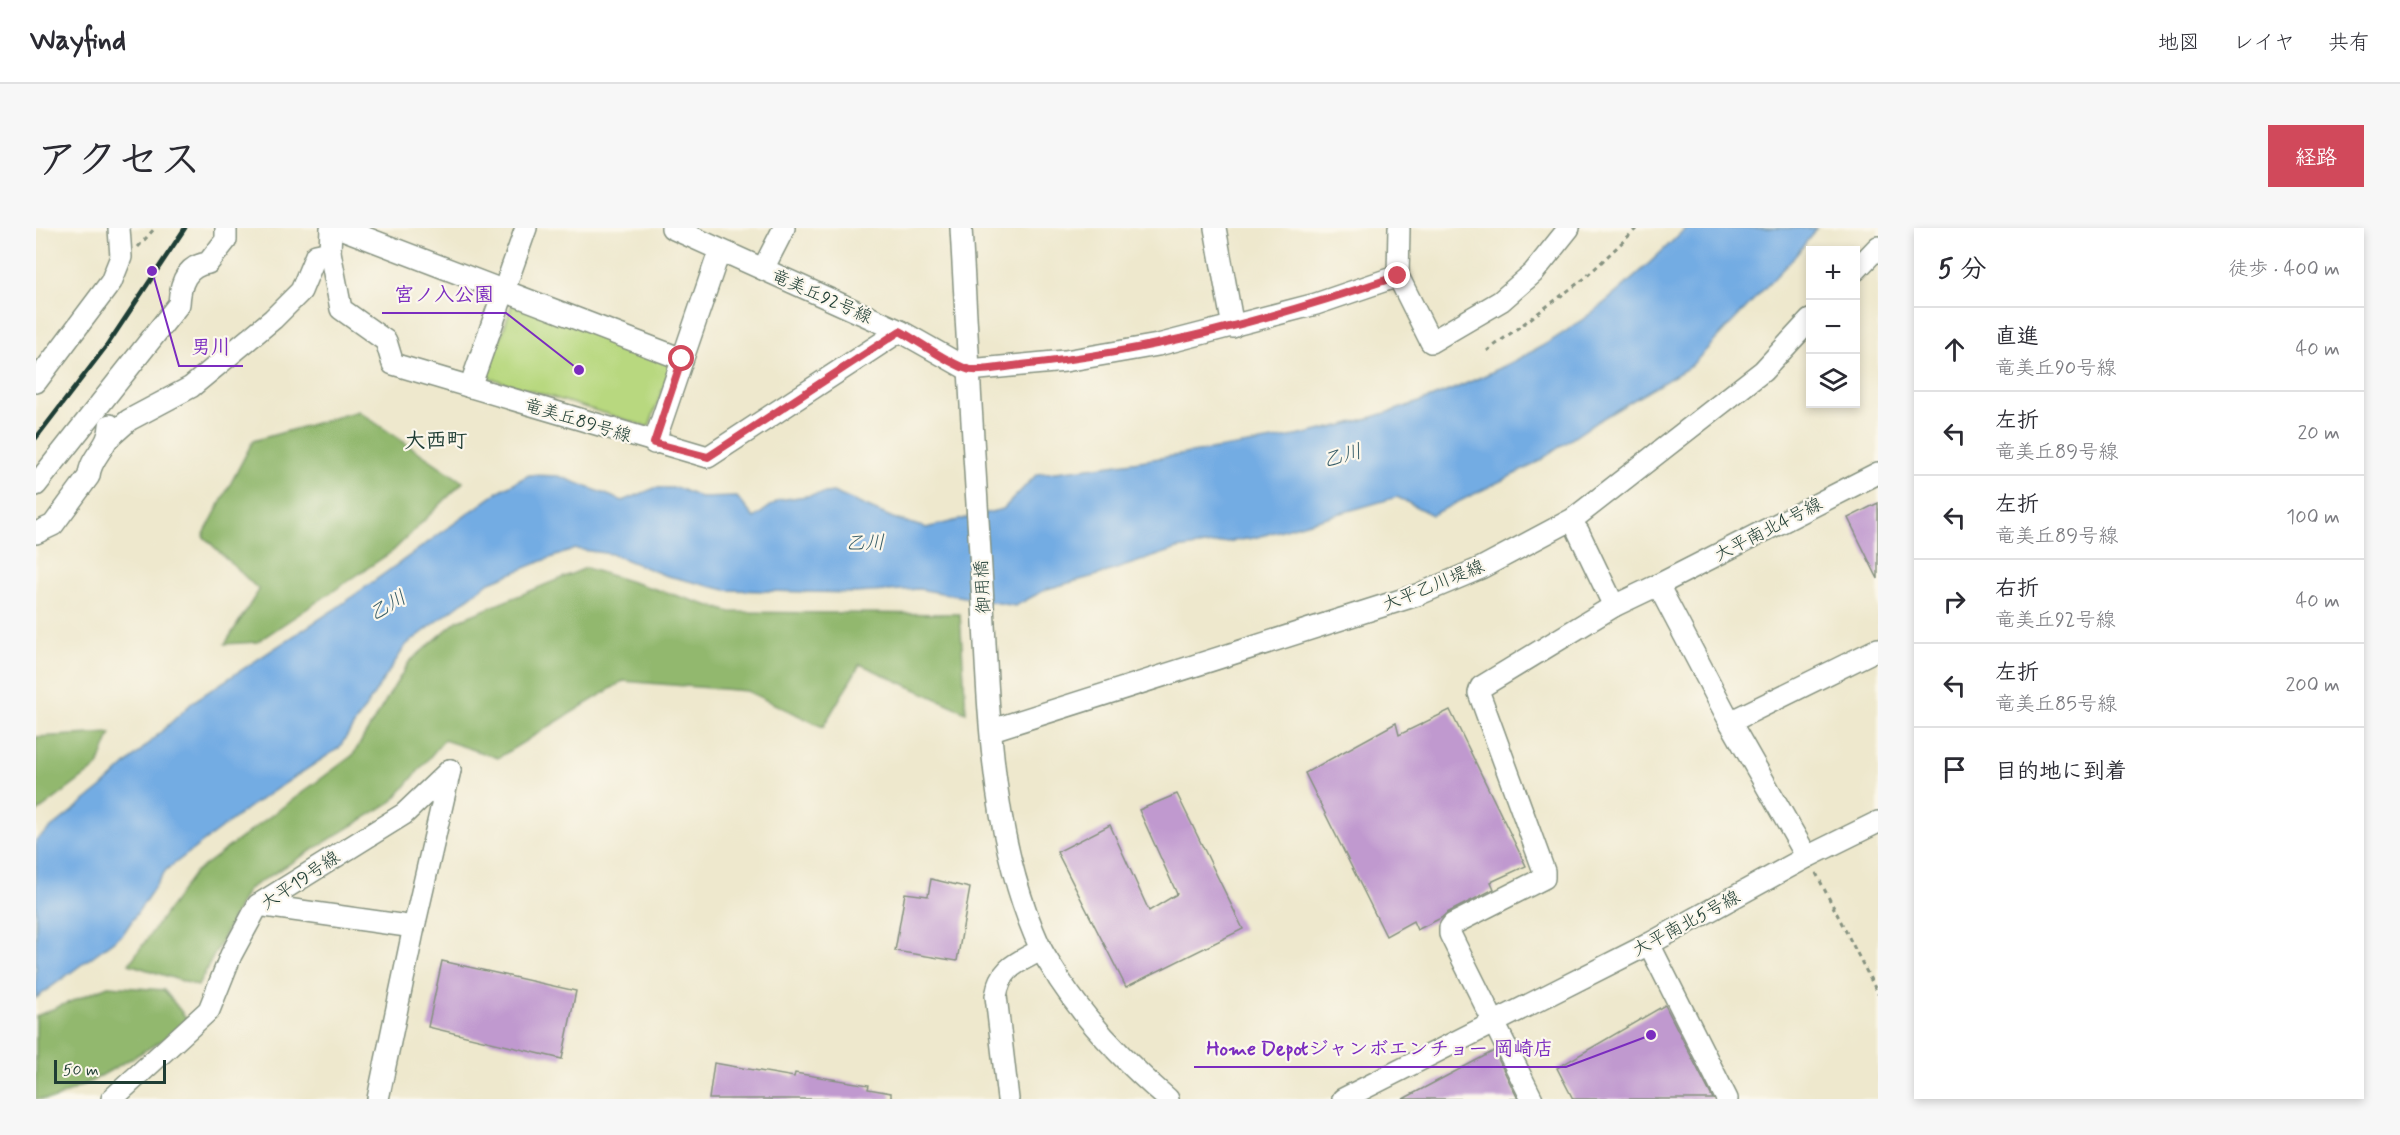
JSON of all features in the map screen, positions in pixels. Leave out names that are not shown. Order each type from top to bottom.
[{"type":"street","points":[[36,382],[111,282],[121,258],[119,228]]},
{"type":"street","points":[[36,484],[179,304],[180,287],[188,273],[196,265],[208,263],[226,240],[226,228]]},
{"type":"street","points":[[36,533],[53,525],[89,476],[90,468],[110,437],[129,420],[191,387],[273,319],[301,291],[316,255],[330,252],[331,228]]},
{"type":"street","points":[[340,228],[682,359]]},
{"type":"street","points":[[470,387],[526,228]]},
{"type":"street","name":"竜美丘92号線","points":[[672,228],[900,331],[969,370]]},
{"type":"street","points":[[763,269],[784,228]]},
{"type":"street","name":"御用橋","points":[[961,228],[992,730],[1000,818],[1019,895],[1041,950],[1081,1011],[1100,1034],[1121,1058],[1168,1099]]},
{"type":"street","points":[[1215,228],[1233,327]]},
{"type":"street","points":[[1399,228],[1398,276],[1431,342],[1500,301],[1533,273],[1569,228]]},
{"type":"street","points":[[1860,266],[1878,246]]},
{"type":"street","name":"竜美丘89号線","points":[[330,252],[341,309],[386,340],[393,364],[654,443],[708,457],[900,331]]},
{"type":"street","points":[[654,443],[717,258],[729,254]]},
{"type":"street","points":[[969,370],[1065,361],[1158,345],[1233,327],[1398,276]]},
{"type":"street","name":"大平乙川堤線","points":[[992,730],[1417,595],[1481,568],[1573,519],[1763,371],[1806,324]]},
{"type":"street","points":[[110,437],[111,391]]},
{"type":"street","name":"大平南北4号線","points":[[1493,1022],[1450,934],[1450,928],[1453,924],[1544,878],[1544,871],[1479,693],[1481,687],[1614,606],[1878,473]]},
{"type":"street","points":[[1578,531],[1614,606]]},
{"type":"street","points":[[1658,585],[1730,722],[1808,857]]},
{"type":"street","points":[[1730,722],[1878,649]]},
{"type":"street","name":"大平19号線","points":[[112,1099],[209,1010],[231,955],[258,905],[404,814],[450,770],[414,927]]},
{"type":"street","name":"大平南北5号線","points":[[1343,1099],[1649,944],[1808,857],[1878,822]]},
{"type":"street","points":[[258,905],[414,927],[378,1099]]},
{"type":"street","points":[[1649,944],[1727,1099]]},
{"type":"street","points":[[1008,1099],[996,996],[999,980],[1015,965],[1041,950]]},
{"type":"street","points":[[1493,1022],[1532,1099]]},
{"type":"path","points":[[136,249],[155,228]]},
{"type":"path","points":[[1487,351],[1585,278],[1637,228]]},
{"type":"path","points":[[1808,857],[1878,994]]},
{"type":"green space","points":[[513,302],[672,363],[649,427],[487,377]]},
{"type":"green space","points":[[358,411],[463,482],[393,551],[257,642],[225,644],[259,590],[203,536],[253,441]]},
{"type":"green space","points":[[586,568],[730,612],[960,614],[966,712],[860,664],[823,727],[747,691],[623,681],[498,758],[444,740],[393,801],[248,889],[198,986],[129,964],[195,872],[353,755],[409,662],[457,621]]},
{"type":"green space","points":[[111,733],[98,766],[36,813],[36,737]]},
{"type":"green space","points":[[108,986],[164,990],[191,1024],[92,1081],[54,1099],[36,1099],[36,1016]]},
{"type":"water","name":"乙川","points":[[1686,228],[1817,228],[1796,255],[1691,366],[1598,421],[1533,465],[1432,515],[1397,497],[1254,538],[1177,549],[1047,589],[1015,606],[919,589],[855,593],[726,590],[664,575],[612,554],[575,549],[488,583],[406,645],[339,748],[252,805],[166,870],[123,934],[36,998],[36,840],[101,788],[194,701],[335,609],[501,490],[529,475],[559,476],[623,501],[655,488],[678,488],[701,498],[737,497],[754,518],[779,500],[833,492],[893,518],[926,528],[1003,509],[1037,474],[1149,460],[1298,435],[1397,410],[1454,389],[1556,338],[1596,310]]},
{"type":"building","points":[[1878,503],[1878,579],[1848,518]]},
{"type":"building","points":[[1450,710],[1526,866],[1491,882],[1494,889],[1417,930],[1413,921],[1386,936],[1305,773],[1396,723],[1399,735]]},
{"type":"building","points":[[1177,794],[1243,929],[1126,987],[1057,852],[1110,825],[1149,911],[1177,894],[1139,810]]},
{"type":"building","points":[[931,879],[970,888],[957,961],[895,951],[905,893],[928,896]]},
{"type":"building","points":[[442,961],[576,991],[562,1059],[428,1027]]},
{"type":"building","points":[[1665,1005],[1713,1099],[1573,1099],[1557,1068]]},
{"type":"building","points":[[1494,1051],[1518,1099],[1403,1099]]},
{"type":"building","points":[[714,1063],[794,1077],[795,1073],[869,1085],[868,1089],[891,1093],[891,1099],[709,1099]]},
{"type":"railway","points":[[36,438],[108,344],[185,228]]},
{"type":"place","name":"男川","points":[[152,271]]},
{"type":"place","name":"宮ノ入公園","points":[[579,370]]},
{"type":"place","name":"Home Depotジャンボエンチョー 岡崎店","points":[[1651,1035]]},
{"type":"district","name":"大西町","points":[[436,440]]},
{"type":"route","points":[[682,359],[654,443],[708,457],[900,331],[969,370],[1065,361],[1158,345],[1233,327],[1398,276]]}]
